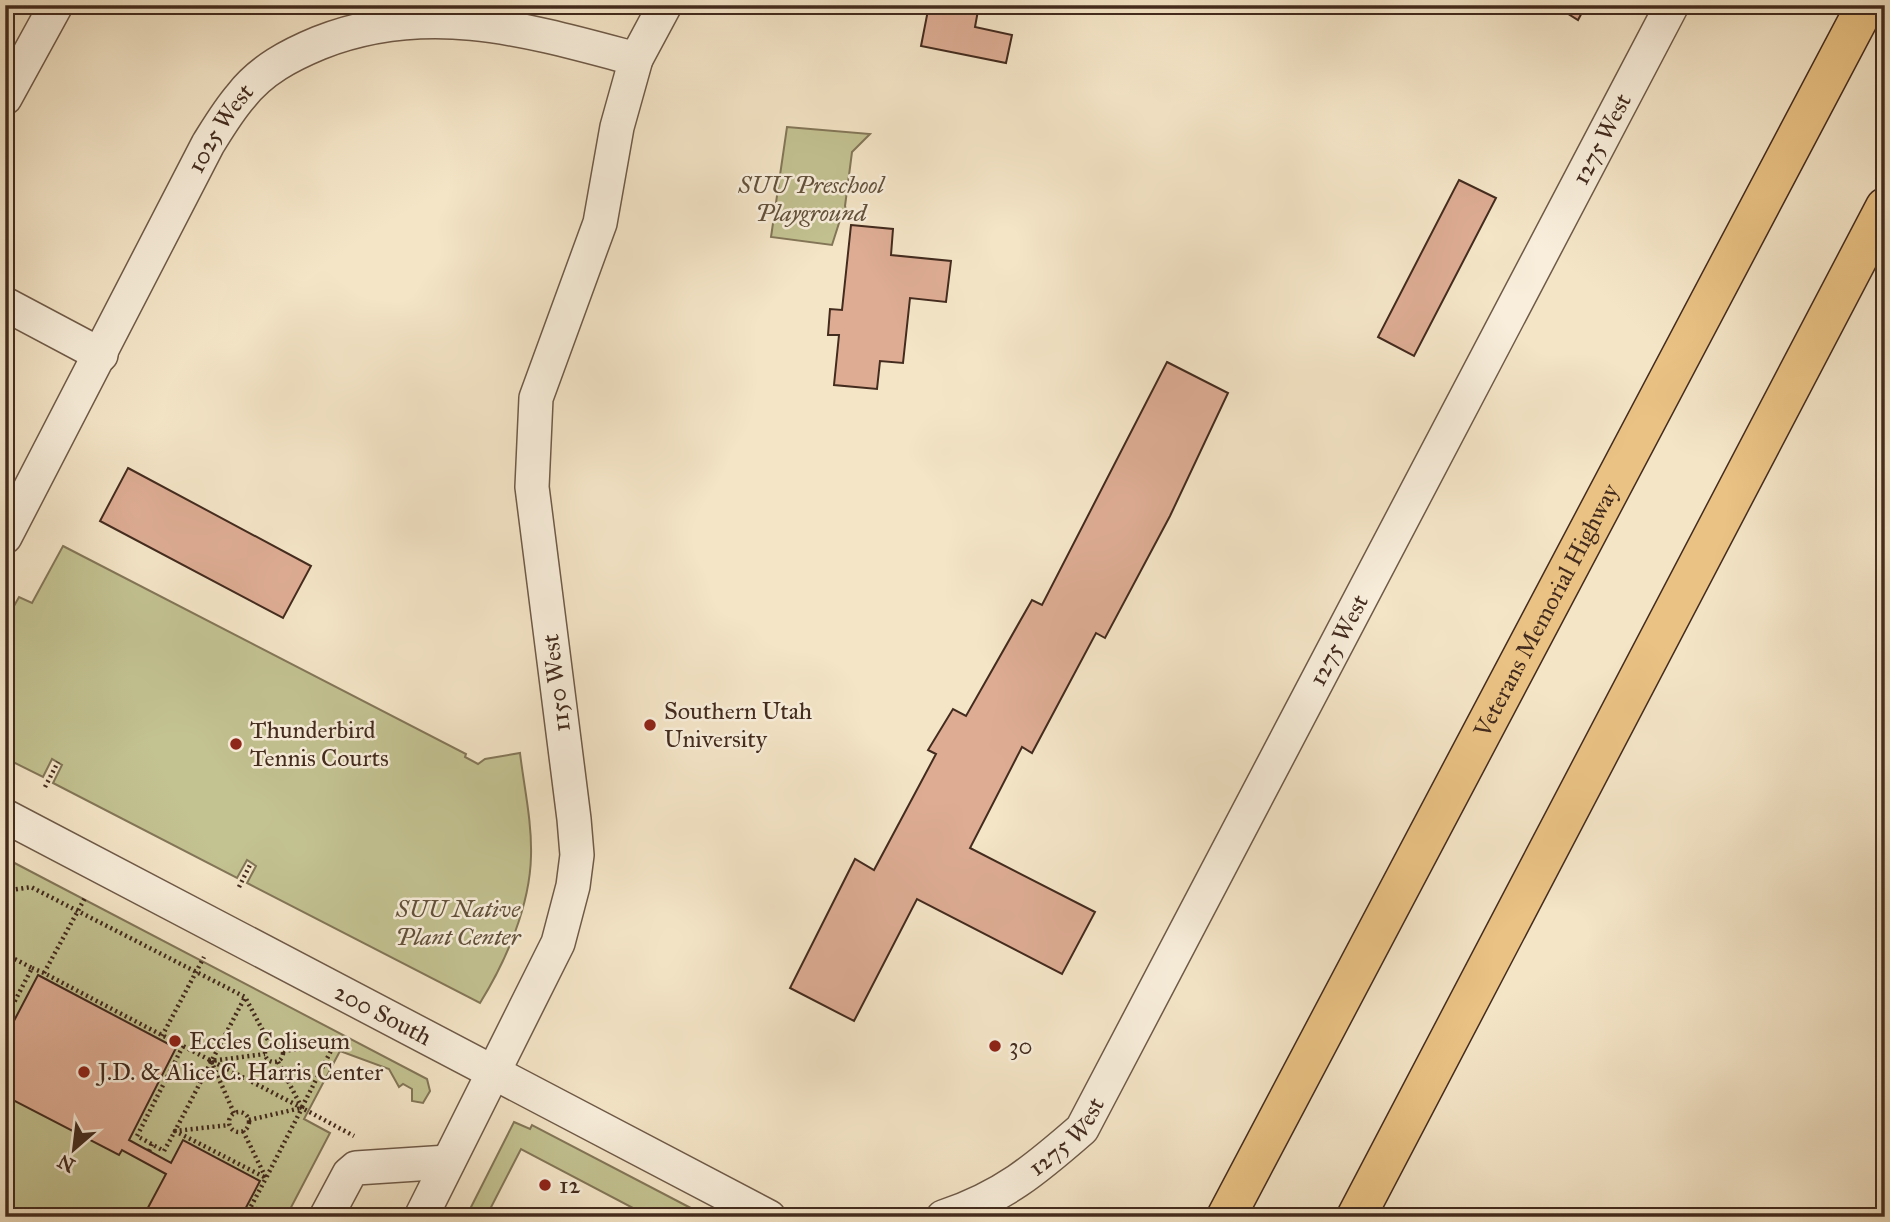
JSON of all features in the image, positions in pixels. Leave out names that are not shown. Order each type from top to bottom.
[{"type":"highway","name":"Veterans Memorial Highway","points":[[1226,1217],[1866,5]]},
{"type":"highway","points":[[1356,1217],[1885,207]]},
{"type":"street","points":[[5,98],[55,5]]},
{"type":"street","name":"1150 West","points":[[421,1217],[558,943],[573,886],[577,855],[574,819],[532,487],[536,398],[600,223],[617,127],[636,59],[665,5]]},
{"type":"street","name":"1275 West","points":[[943,1217],[966,1209],[1022,1181],[1082,1129],[1672,5]]},
{"type":"street","name":"1025 West","points":[[5,537],[208,145],[242,94],[284,58],[351,29],[447,12],[636,59]]},
{"type":"street","points":[[5,304],[101,355]]},
{"type":"street","name":"200 South","points":[[5,816],[769,1216]]},
{"type":"street","points":[[326,1217],[349,1174],[356,1168],[448,1162]]},
{"type":"path","points":[[45,787],[58,762]]},
{"type":"path","points":[[239,887],[251,863]]},
{"type":"path","points":[[5,891],[31,887],[245,997],[270,1044]]},
{"type":"path","points":[[44,974],[86,896]]},
{"type":"path","points":[[5,954],[364,1141]]},
{"type":"path","points":[[162,1036],[204,957]]},
{"type":"path","points":[[5,1020],[32,968]]},
{"type":"path","points":[[183,1046],[137,1136],[164,1151],[245,997]]},
{"type":"path","points":[[270,1044],[279,1045],[283,1051]]},
{"type":"path","points":[[265,1054],[270,1044]]},
{"type":"path","points":[[257,1217],[246,1211],[266,1178],[334,1045],[283,1051]]},
{"type":"path","points":[[278,1062],[283,1051]]},
{"type":"path","points":[[211,1061],[265,1054]]},
{"type":"path","points":[[265,1054],[270,1061],[278,1062]]},
{"type":"path","points":[[211,1061],[234,1112],[229,1125]]},
{"type":"path","points":[[278,1062],[302,1108]]},
{"type":"path","points":[[248,1119],[302,1108]]},
{"type":"path","points":[[234,1112],[242,1112],[248,1119]]},
{"type":"path","points":[[248,1119],[243,1131],[266,1178]]},
{"type":"path","points":[[175,1131],[229,1125],[236,1131],[243,1131]]},
{"type":"path","points":[[175,1131],[266,1178]]},
{"type":"path","points":[[149,1151],[152,1144]]},
{"type":"green space","name":"SUU Preschool Playground","points":[[787,127],[870,134],[852,152],[845,206],[848,215],[840,220],[832,245],[771,237]]},
{"type":"green space","name":"Thunderbird Tennis Courts","points":[[63,546],[466,754],[465,757],[478,764],[485,759],[520,753],[530,830],[530,875],[515,932],[480,1003],[247,883],[256,866],[247,860],[237,878],[53,783],[62,765],[52,759],[43,777],[5,758],[5,622],[19,597],[32,603]]},
{"type":"green space","name":"Eccles Coliseum","points":[[5,858],[427,1079],[430,1091],[423,1103],[412,1101],[412,1089],[403,1084],[399,1087],[389,1069],[340,1051],[304,1119],[330,1133],[286,1217],[274,1217],[257,1208],[253,1217],[5,1217]]},
{"type":"green space","points":[[514,1122],[530,1129],[532,1125],[708,1217],[650,1217],[521,1149],[486,1217],[466,1217]]},
{"type":"building","points":[[929,5],[979,5],[975,27],[1012,35],[1006,63],[921,46]]},
{"type":"building","points":[[1554,5],[1586,5],[1578,20]]},
{"type":"building","points":[[1459,180],[1496,198],[1414,356],[1378,337]]},
{"type":"building","points":[[851,225],[893,229],[891,255],[951,261],[946,302],[910,298],[903,363],[880,361],[877,389],[834,385],[839,335],[828,335],[830,309],[842,310]]},
{"type":"building","points":[[1167,362],[1228,393],[1170,516],[1105,638],[1096,633],[1032,753],[1022,747],[970,848],[1095,912],[1062,974],[917,899],[854,1021],[790,988],[855,859],[874,870],[936,754],[928,750],[953,709],[966,716],[1032,600],[1042,605]]},
{"type":"building","points":[[128,468],[311,566],[283,618],[100,521]]},
{"type":"building","name":"J.D. & Alice C. Harris Center","points":[[38,975],[176,1048],[129,1140],[171,1163],[183,1140],[260,1181],[241,1217],[143,1217],[166,1174],[122,1150],[119,1155],[5,1096],[5,1038]]},
{"type":"place","name":"Southern Utah University","points":[[650,725]]},
{"type":"place","name":"Thunderbird Tennis Courts","points":[[236,744]]},
{"type":"place","name":"Eccles Coliseum","points":[[175,1041]]},
{"type":"place","name":"30","points":[[995,1046]]},
{"type":"place","name":"J.D. & Alice C. Harris Center","points":[[84,1072]]},
{"type":"place","name":"12","points":[[545,1185]]},
{"type":"park label","name":"SUU Native Plant Center","points":[[458,923]]}]
